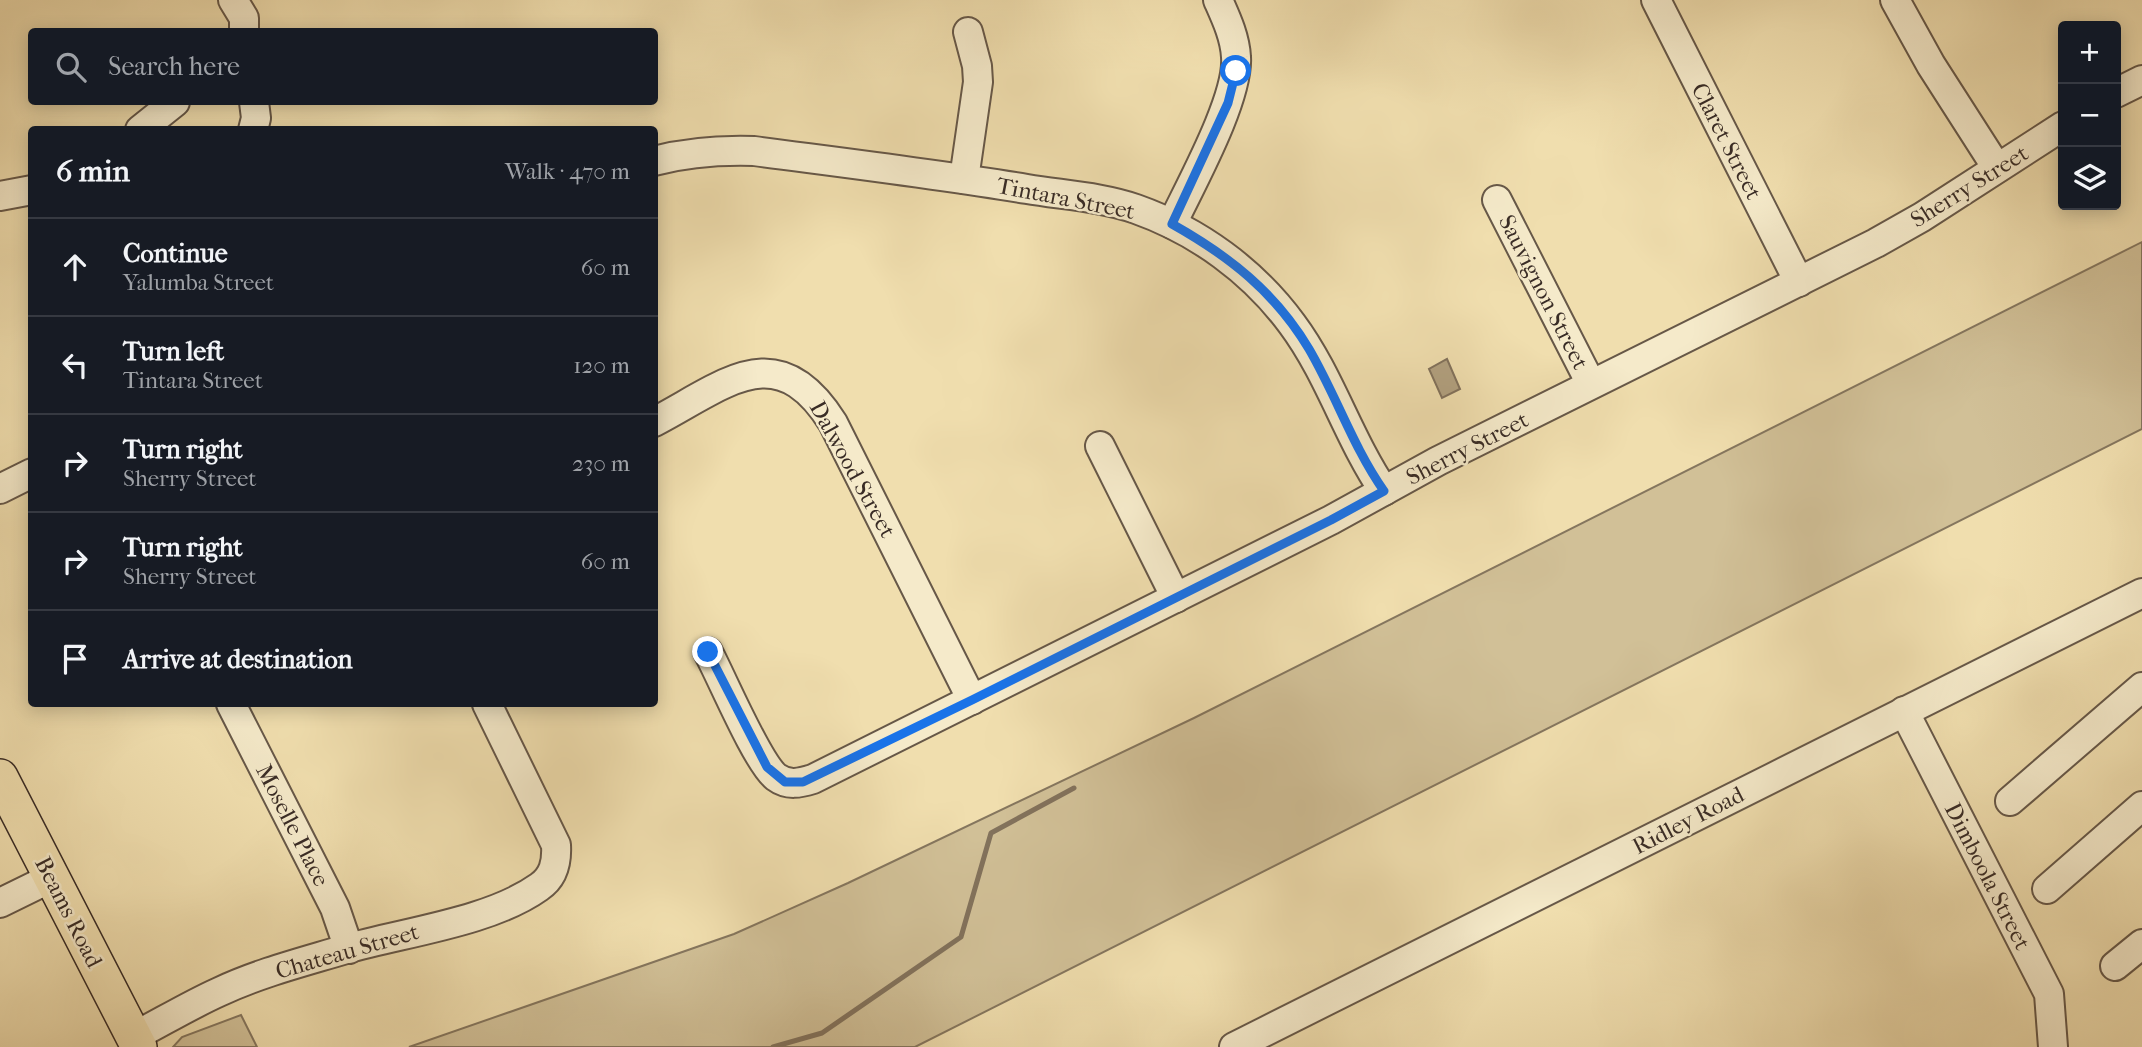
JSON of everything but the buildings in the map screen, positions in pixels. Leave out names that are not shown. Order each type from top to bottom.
[{"type":"main road","name":"Beams Road","points":[[0,777],[136,1042]]},
{"type":"street","points":[[233,0],[244,18],[244,28]]},
{"type":"street","points":[[1172,224],[1228,103],[1244,57],[1219,0]]},
{"type":"street","name":"Claret Street","points":[[1656,0],[1799,282]]},
{"type":"street","points":[[1895,0],[1931,65],[1997,168]]},
{"type":"street","points":[[964,179],[978,82],[977,66],[968,32]]},
{"type":"street","points":[[2121,90],[2142,80]]},
{"type":"street","points":[[254,105],[254,126]]},
{"type":"street","name":"Sherry Street","points":[[708,652],[760,755],[782,790],[793,783],[813,779],[1176,598],[1591,384],[1799,282],[1922,217],[2058,129]]},
{"type":"street","name":"Tintara Street","points":[[658,160],[675,155],[720,150],[754,151],[964,179],[1113,204],[1134,208],[1172,224],[1208,244],[1242,269],[1292,323],[1384,491]]},
{"type":"street","points":[[0,196],[28,191]]},
{"type":"street","name":"Sauvignon Street","points":[[1497,200],[1591,384]]},
{"type":"street","name":"Dalwood Street","points":[[658,420],[747,374],[773,374],[801,384],[812,393],[833,423],[972,700]]},
{"type":"street","points":[[1100,446],[1176,598]]},
{"type":"street","points":[[0,489],[28,475]]},
{"type":"street","name":"Ridley Road","points":[[1234,1047],[1904,711],[2138,605]]},
{"type":"street","points":[[2010,801],[2142,687]]},
{"type":"street","name":"Moselle Place","points":[[233,707],[335,908],[349,949]]},
{"type":"street","name":"Chateau Street","points":[[136,1042],[218,992],[244,981],[499,908],[540,887],[566,868],[553,836],[488,707]]},
{"type":"street","name":"Dimboola Street","points":[[1904,711],[2049,994],[2053,1047]]},
{"type":"street","points":[[2047,889],[2142,806]]},
{"type":"street","points":[[0,903],[51,878]]},
{"type":"street","points":[[2115,967],[2142,944]]},
{"type":"shaded area","points":[[2142,242],[2142,429],[915,1047],[409,1047],[734,934],[848,883],[1194,718]]},
{"type":"shaded area","points":[[1447,359],[1460,389],[1442,398],[1429,369]]},
{"type":"shaded area","points":[[241,1015],[257,1047],[173,1047],[182,1037]]},
{"type":"waterway","points":[[773,1047],[822,1033],[961,937],[991,833],[1074,788]]},
{"type":"route","points":[[708,652],[767,767],[785,782],[803,782],[972,700],[1384,491],[1292,323],[1242,269],[1208,244],[1172,224],[1228,103],[1236,71]]}]
